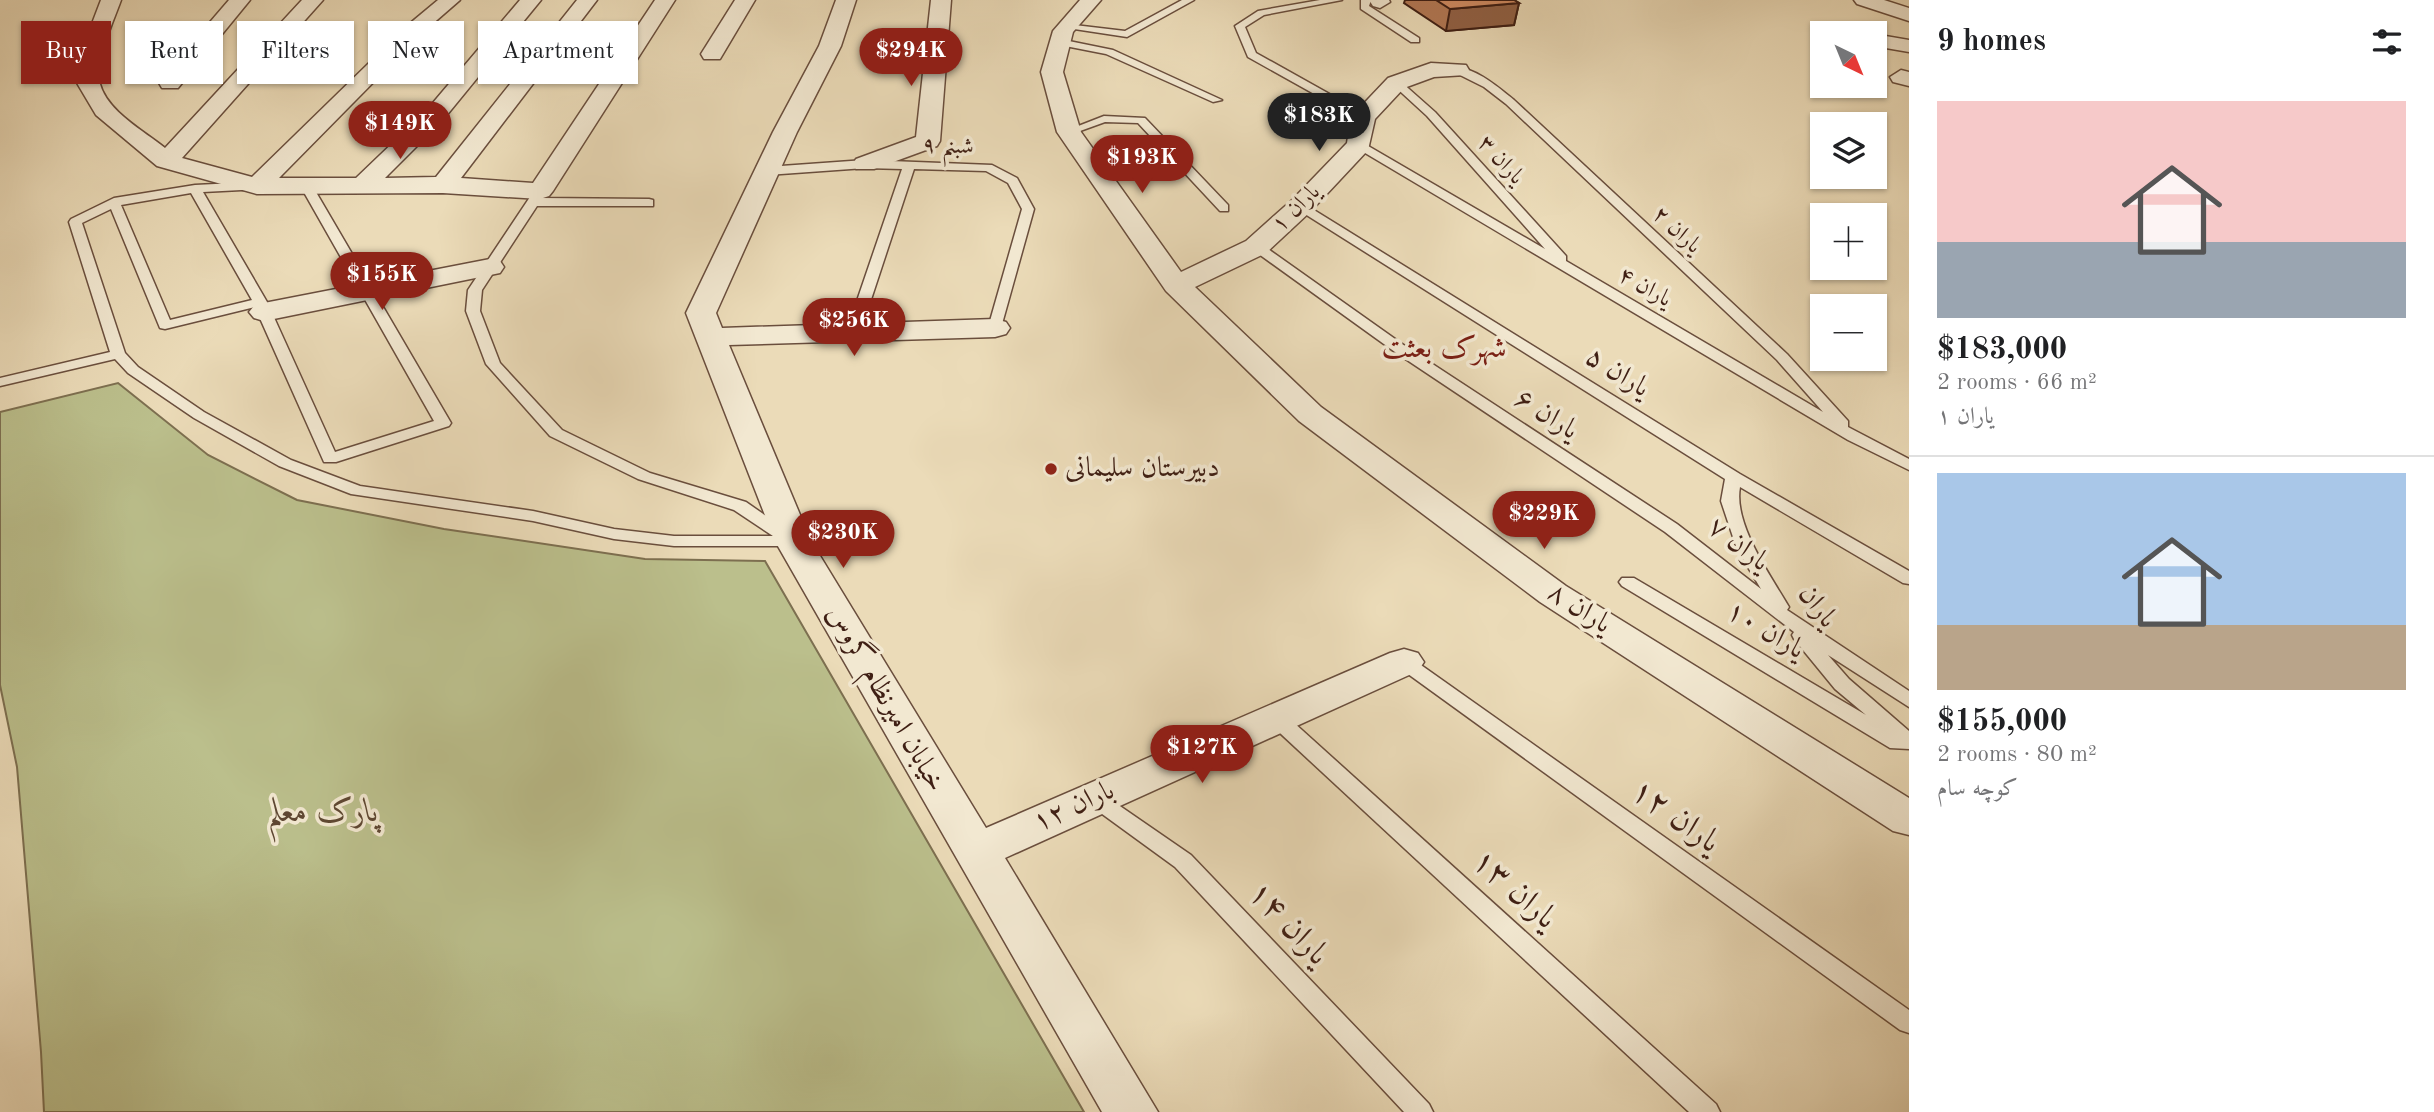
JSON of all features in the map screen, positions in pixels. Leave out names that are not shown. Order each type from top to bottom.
[{"type":"street","points":[[111,0],[91,55],[88,83],[104,110],[166,161],[257,186],[443,185],[537,197],[664,0]]},
{"type":"street","points":[[222,21],[240,0]]},
{"type":"street","points":[[166,161],[313,0]]},
{"type":"street","points":[[257,186],[415,29],[450,0]]},
{"type":"street","points":[[363,185],[434,116],[531,0]]},
{"type":"street","points":[[443,185],[587,0]]},
{"type":"street","points":[[712,54],[745,0]]},
{"type":"street","name":"خیابان امیرنظام گروس","points":[[846,0],[830,46],[767,171],[701,313],[793,541],[974,852],[1131,1112]]},
{"type":"street","points":[[865,164],[928,141],[941,0]]},
{"type":"street","points":[[1062,34],[1091,0]]},
{"type":"street","points":[[1864,0],[1909,15]]},
{"type":"street","name":"یاران ۸","points":[[1062,34],[1052,72],[1069,132],[1176,285],[1310,414],[1553,594],[1909,819]]},
{"type":"street","points":[[1887,42],[1909,46]]},
{"type":"street","points":[[1359,145],[1363,117],[1396,83],[1431,70],[1458,70]]},
{"type":"street","name":"یاران ۱","points":[[1176,285],[1256,247],[1301,206],[1359,145]]},
{"type":"street","points":[[262,307],[490,267]]},
{"type":"street","points":[[711,337],[995,328]]},
{"type":"street","name":"باران ۱۲","points":[[974,852],[1404,662]]},
{"type":"lane","points":[[1062,34],[1127,34],[1189,0]]},
{"type":"lane","points":[[1337,0],[1261,13],[1240,26],[1252,55],[1363,117]]},
{"type":"lane","points":[[1375,1],[1364,7],[1415,40]]},
{"type":"lane","points":[[1062,34],[1217,100]]},
{"type":"lane","name":"یاران ۲","points":[[1458,70],[1488,85],[1510,102],[1782,357],[1854,437]]},
{"type":"lane","name":"یاران ۳","points":[[1396,83],[1440,123],[1570,270]]},
{"type":"lane","points":[[1069,132],[1104,119],[1141,120],[1224,208]]},
{"type":"lane","name":"یاران ۴","points":[[1359,145],[1854,437],[1909,465]]},
{"type":"lane","name":"شبنم ۹","points":[[767,171],[865,164],[988,168],[1013,181],[1028,209],[995,328]]},
{"type":"lane","points":[[853,333],[909,165]]},
{"type":"lane","points":[[257,186],[195,189],[114,202],[75,222],[118,354],[134,370],[198,415],[285,463],[357,491],[533,516],[614,534],[674,541],[793,541]]},
{"type":"lane","points":[[195,189],[262,307],[330,458],[443,423],[307,187]]},
{"type":"lane","points":[[649,203],[537,197],[475,290],[473,311],[494,364],[556,433],[644,476],[740,506],[793,541]]},
{"type":"lane","points":[[114,202],[165,325],[262,307]]},
{"type":"lane","name":"یاران ۵","points":[[1301,206],[1734,477],[1909,579]]},
{"type":"lane","name":"یاران ۶","points":[[1256,247],[1400,349],[1671,528]]},
{"type":"lane","points":[[0,382],[118,354]]},
{"type":"lane","name":"یاران","points":[[1734,477],[1729,501],[1746,549],[1786,618],[1842,684],[1909,742]]},
{"type":"lane","name":"یاران ۷","points":[[1671,528],[1786,618],[1909,700]]},
{"type":"lane","name":"یاران ۱۰","points":[[1628,582],[1909,750]]},
{"type":"lane","name":"یاران ۱۲","points":[[1404,662],[1909,1023]]},
{"type":"lane","name":"یاران ۱۳","points":[[1275,717],[1707,1112]]},
{"type":"lane","name":"یاران ۱۴","points":[[1094,798],[1183,861],[1420,1112]]},
{"type":"green space","name":"پارک معلم","points":[[118,383],[208,455],[297,500],[444,529],[645,559],[765,561],[1084,1112],[44,1112],[17,767],[0,685],[0,412]]},
{"type":"building","points":[[1436,0],[1514,0],[1519,3],[1450,9]]},
{"type":"place","name":"دبیرستان سلیمانی","points":[[1051,469]]},
{"type":"district","name":"شهرک بعثت","points":[[1444,349]]}]
